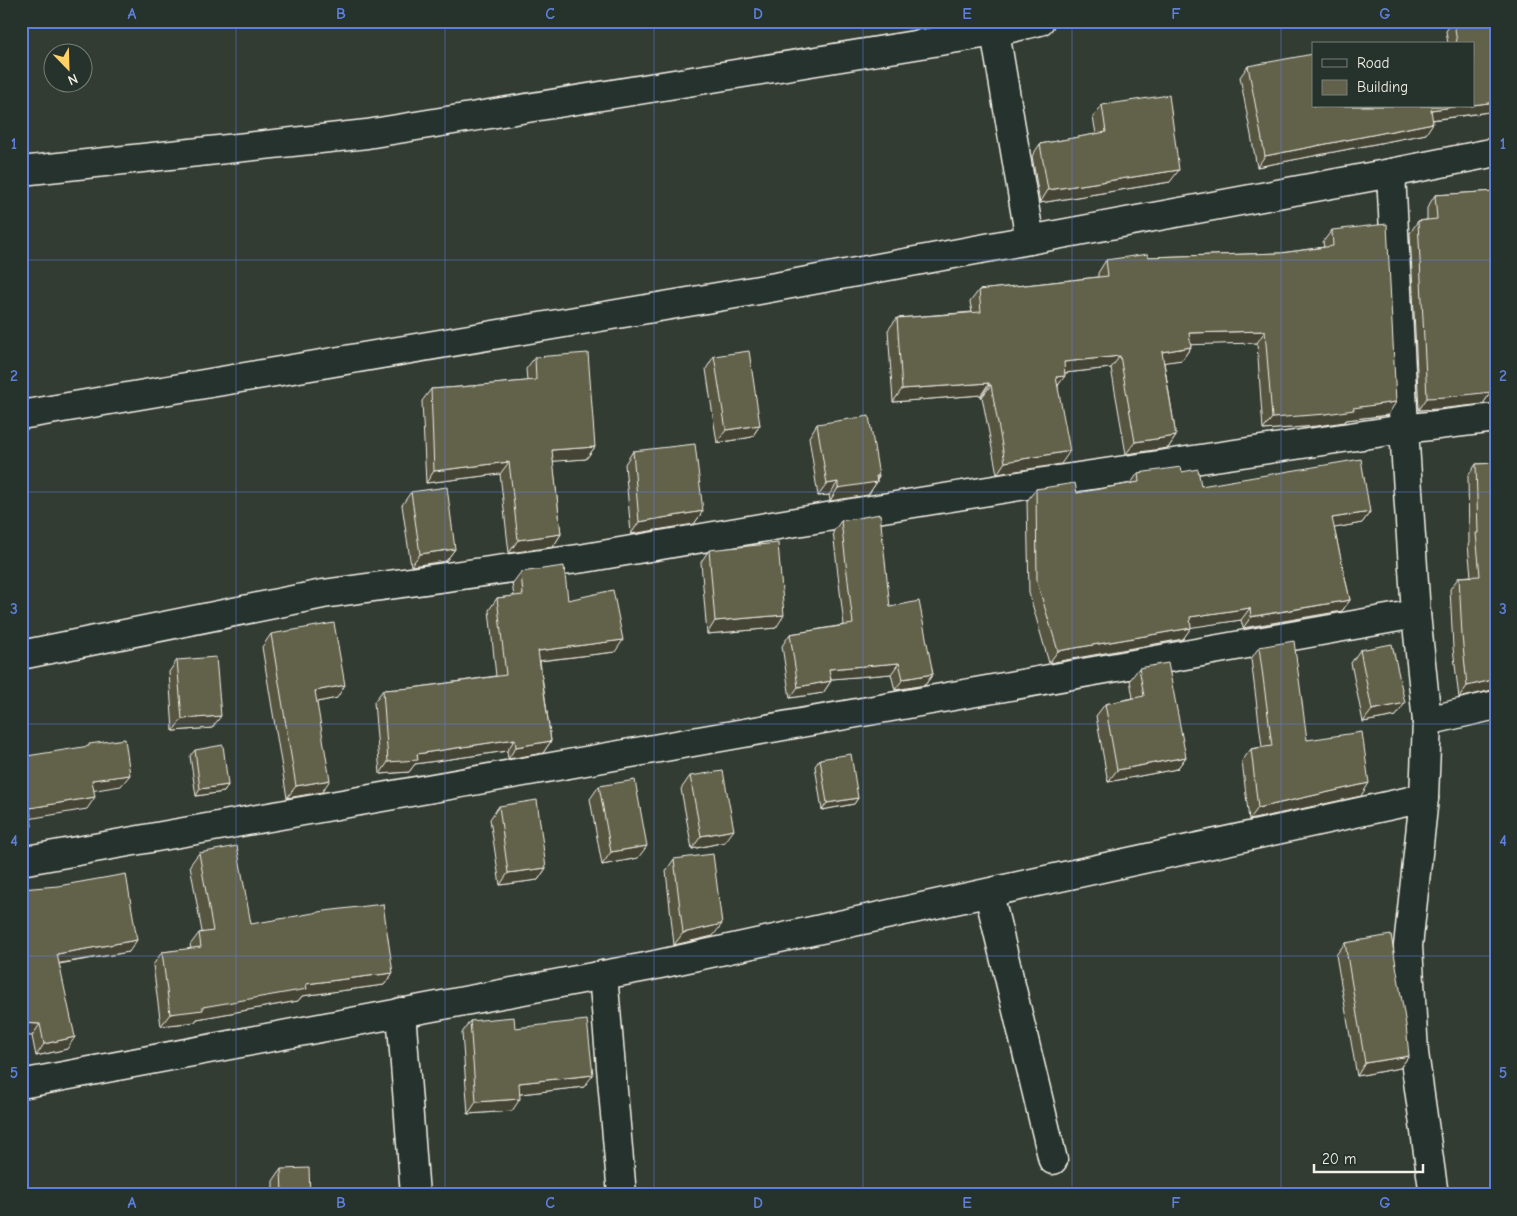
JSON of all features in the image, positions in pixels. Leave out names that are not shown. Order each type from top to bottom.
[{"type":"street","points":[[21,171],[366,134],[995,32],[1040,21]]},
{"type":"street","points":[[995,32],[1030,240]]},
{"type":"street","points":[[21,415],[759,290],[1496,152]]},
{"type":"street","points":[[1391,173],[1404,429],[1416,614],[1427,721],[1424,798],[1408,946],[1414,1053],[1434,1195]]},
{"type":"street","points":[[21,655],[323,594],[585,558],[1015,487],[1404,429],[1496,418]]},
{"type":"street","points":[[21,861],[1416,614]]},
{"type":"street","points":[[1427,721],[1496,705]]},
{"type":"street","points":[[21,1084],[656,965],[1424,798]]},
{"type":"street","points":[[989,894],[1053,1160]]},
{"type":"street","points":[[603,975],[622,1195]]},
{"type":"street","points":[[401,1012],[416,1195]]},
{"type":"building","points":[[1454,21],[1496,21],[1496,102],[1474,105],[1474,42],[1457,42]]},
{"type":"building","points":[[1312,54],[1312,108],[1446,108],[1431,110],[1433,123],[1265,156],[1248,66]]},
{"type":"building","points":[[1169,95],[1179,170],[1048,190],[1040,144],[1106,132],[1102,105]]},
{"type":"building","points":[[1496,191],[1496,381],[1491,382],[1491,392],[1427,398],[1418,221],[1437,219],[1435,195]]},
{"type":"building","points":[[1387,224],[1396,402],[1326,414],[1272,418],[1265,331],[1189,333],[1191,347],[1162,352],[1176,436],[1135,442],[1120,356],[1064,362],[1065,376],[1056,377],[1070,451],[1005,462],[991,385],[989,383],[902,389],[897,318],[981,312],[979,290],[1108,276],[1106,260],[1148,254],[1148,257],[1281,253],[1333,246],[1332,230]]},
{"type":"building","points":[[749,351],[760,425],[726,430],[714,356]]},
{"type":"building","points":[[588,353],[595,447],[552,450],[561,534],[518,540],[509,462],[434,471],[431,389],[536,380],[535,357]]},
{"type":"building","points":[[869,416],[879,476],[876,476],[877,482],[838,488],[838,482],[827,484],[817,424]]},
{"type":"building","points":[[695,444],[703,511],[639,522],[633,451]]},
{"type":"building","points":[[1361,459],[1370,512],[1332,518],[1350,600],[1251,617],[1250,608],[1190,617],[1191,628],[1058,651],[1037,582],[1036,489],[1075,483],[1077,493],[1139,482],[1138,473],[1181,467],[1182,472],[1198,469],[1201,486]]},
{"type":"building","points":[[1496,463],[1496,679],[1467,686],[1459,577],[1480,576],[1476,533],[1478,533],[1476,464]]},
{"type":"building","points":[[447,487],[455,549],[420,554],[411,492]]},
{"type":"building","points":[[880,514],[890,607],[919,601],[933,674],[903,679],[899,663],[829,669],[831,681],[798,687],[790,634],[853,624],[841,521]]},
{"type":"building","points":[[778,543],[784,615],[715,621],[709,550]]},
{"type":"building","points":[[564,566],[568,600],[613,590],[623,640],[538,651],[551,741],[516,747],[515,739],[417,754],[418,760],[388,762],[383,690],[412,688],[506,675],[497,598],[523,595],[521,572]]},
{"type":"building","points":[[334,623],[345,685],[315,691],[330,780],[296,786],[271,634]]},
{"type":"building","points":[[1294,641],[1307,740],[1362,732],[1369,783],[1258,808],[1251,749],[1272,746],[1259,647]]},
{"type":"building","points":[[1392,644],[1405,703],[1372,710],[1360,650]]},
{"type":"building","points":[[216,657],[221,716],[182,719],[177,660]]},
{"type":"building","points":[[1168,663],[1186,757],[1117,770],[1105,704],[1144,696],[1139,668]]},
{"type":"building","points":[[125,739],[130,775],[92,780],[95,797],[30,808],[32,826],[21,827],[21,757]]},
{"type":"building","points":[[223,745],[228,785],[200,789],[195,750]]},
{"type":"building","points":[[851,754],[858,798],[827,803],[820,759]]},
{"type":"building","points":[[723,771],[734,830],[701,836],[690,776]]},
{"type":"building","points":[[635,780],[647,846],[611,852],[599,786]]},
{"type":"building","points":[[537,800],[546,868],[508,873],[499,806]]},
{"type":"building","points":[[237,846],[251,924],[325,911],[383,904],[393,973],[306,984],[307,989],[203,1007],[203,1010],[170,1014],[162,952],[201,947],[199,933],[213,931],[199,853]]},
{"type":"building","points":[[713,854],[722,924],[683,933],[674,859]]},
{"type":"building","points":[[126,874],[137,940],[57,954],[75,1037],[44,1044],[40,1024],[21,1023],[21,889],[58,886]]},
{"type":"building","points":[[1391,935],[1406,1025],[1409,1056],[1365,1063],[1345,943]]},
{"type":"building","points":[[514,1017],[515,1028],[587,1020],[593,1075],[519,1083],[520,1099],[476,1102],[470,1021]]},
{"type":"building","points":[[309,1168],[310,1195],[282,1195],[281,1169]]}]
